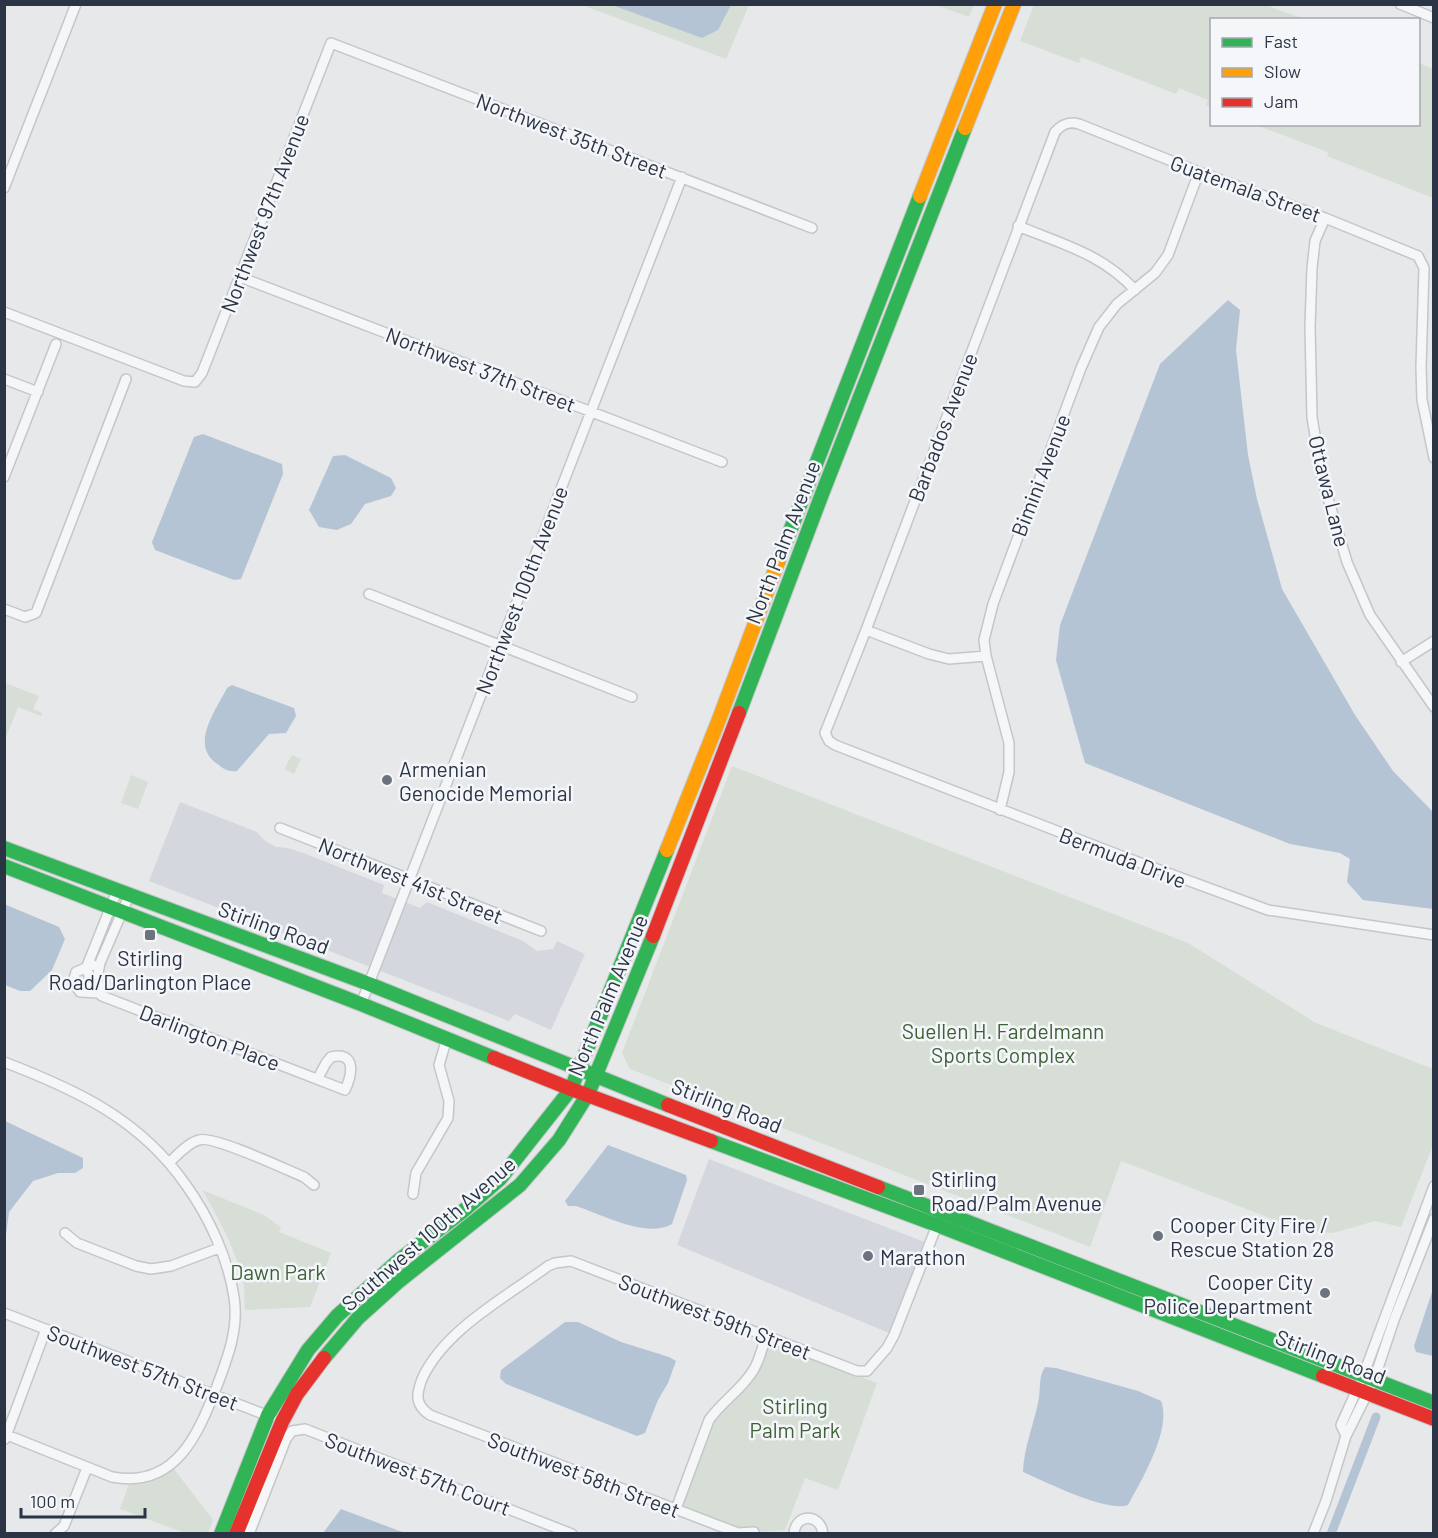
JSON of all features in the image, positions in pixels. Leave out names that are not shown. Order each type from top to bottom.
[{"type":"main road","points":[[994,7],[1012,10]]},
{"type":"main road","name":"North Palm Avenue","points":[[571,1089],[718,722],[994,7]]},
{"type":"main road","name":"North Palm Avenue","points":[[588,1094],[702,815],[790,579],[1012,10]]},
{"type":"main road","points":[[774,573],[790,579]]},
{"type":"main road","name":"Stirling Road","points":[[4,848],[369,984],[1365,1384],[1434,1419]]},
{"type":"main road","name":"Stirling Road","points":[[4,866],[361,1004],[571,1089],[1365,1384],[1434,1403]]},
{"type":"main road","name":"Southwest 100th Avenue","points":[[221,1533],[268,1415],[299,1363],[332,1322],[399,1260],[462,1212],[500,1179],[571,1089]]},
{"type":"main road","name":"Southwest 100th Avenue","points":[[236,1533],[282,1422],[313,1372],[358,1318],[398,1282],[520,1185],[559,1140],[588,1094]]},
{"type":"street","points":[[4,188],[76,4]]},
{"type":"street","points":[[1400,4],[1434,18]]},
{"type":"street","name":"Northwest 35th Street","points":[[332,43],[812,228]]},
{"type":"street","name":"Northwest 97th Avenue","points":[[4,312],[184,381],[195,382],[202,373],[324,58],[332,43]]},
{"type":"street","name":"Guatemala Street","points":[[1067,123],[1079,124],[1199,172],[1325,218],[1414,253],[1422,260],[1424,268],[1422,400],[1434,458]]},
{"type":"street","name":"Barbados Avenue","points":[[826,736],[826,728],[866,630],[1018,226],[1055,132],[1067,123]]},
{"type":"street","name":"Bimini Avenue","points":[[1000,810],[1009,772],[1009,743],[986,656],[984,640],[993,604],[1081,368],[1099,327],[1118,304],[1155,273],[1168,255],[1199,172]]},
{"type":"street","name":"Northwest 100th Avenue","points":[[361,1004],[682,177]]},
{"type":"street","name":"Ottawa Lane","points":[[1325,218],[1315,241],[1310,327],[1312,417],[1322,478],[1352,573],[1370,615],[1434,707]]},
{"type":"street","points":[[1018,226],[1104,262],[1121,274],[1135,290]]},
{"type":"street","name":"Northwest 37th Street","points":[[240,277],[722,462]]},
{"type":"street","points":[[4,477],[56,344]]},
{"type":"street","points":[[4,379],[38,392]]},
{"type":"street","points":[[4,609],[25,617],[36,613],[126,379]]},
{"type":"street","points":[[369,594],[632,697]]},
{"type":"street","points":[[866,630],[929,654],[949,659],[986,656]]},
{"type":"street","points":[[1401,662],[1434,641]]},
{"type":"street","name":"Bermuda Drive","points":[[826,736],[835,745],[1000,810],[1201,887],[1268,910],[1434,935]]},
{"type":"street","name":"Northwest 41st Street","points":[[280,828],[541,931]]},
{"type":"street","points":[[100,994],[90,984],[87,966],[123,894]]},
{"type":"street","points":[[100,994],[97,979],[100,963],[110,941],[117,909]]},
{"type":"street","points":[[96,944],[110,941]]},
{"type":"street","points":[[87,966],[100,963]]},
{"type":"street","name":"Darlington Place","points":[[87,966],[76,972],[73,982],[75,988],[86,994],[100,994],[318,1078]]},
{"type":"street","points":[[413,1194],[416,1173],[448,1118],[449,1101],[439,1065],[447,1038]]},
{"type":"street","points":[[4,1062],[56,1082],[96,1102],[130,1126],[169,1163],[201,1208],[219,1248],[234,1297],[235,1315],[229,1353],[200,1428],[188,1448],[165,1468],[132,1479],[119,1479],[6,1437],[46,1329]]},
{"type":"street","points":[[169,1163],[200,1139],[216,1141],[304,1177],[314,1185]]},
{"type":"street","points":[[1365,1384],[1434,1186]]},
{"type":"street","points":[[1313,1533],[1326,1501],[1346,1436],[1341,1425],[1365,1384],[1394,1320],[1434,1219]]},
{"type":"street","name":"Southwest 59th Street","points":[[419,1404],[417,1397],[422,1381],[433,1359],[446,1344],[469,1323],[548,1266],[571,1261],[765,1337],[857,1371],[867,1371],[887,1348],[894,1335],[937,1225]]},
{"type":"street","points":[[66,1233],[77,1243],[136,1266],[151,1269],[171,1266],[219,1248]]},
{"type":"street","name":"Southwest 57th Street","points":[[4,1313],[282,1422]]},
{"type":"street","points":[[676,1509],[710,1420],[718,1407],[755,1368],[765,1337]]},
{"type":"street","name":"Southwest 58th Street","points":[[419,1404],[422,1410],[430,1415],[738,1533],[754,1532]]},
{"type":"street","name":"Southwest 57th Court","points":[[249,1533],[286,1439],[292,1431],[298,1429],[320,1434],[572,1533]]},
{"type":"street","points":[[56,1533],[64,1526],[87,1468]]},
{"type":"street","points":[[794,1533],[795,1525],[807,1517],[816,1519],[823,1533]]},
{"type":"shaded area","points":[[180,802],[257,832],[264,840],[276,847],[306,854],[384,885],[382,893],[420,908],[427,902],[523,941],[537,951],[553,949],[557,941],[585,954],[551,1030],[515,1014],[509,1021],[149,881]]},
{"type":"shaded area","points":[[709,1159],[930,1244],[894,1335],[677,1245]]},
{"type":"green space","points":[[582,5],[749,5],[726,59]]},
{"type":"green space","points":[[936,5],[974,5],[969,17]]},
{"type":"green space","points":[[1034,5],[1265,5],[1301,18],[1210,18],[1210,107],[1206,105],[1208,100],[1179,88],[1176,94],[1081,57],[1079,63],[1020,41]]},
{"type":"green space","points":[[1420,63],[1433,69],[1433,198],[1327,156],[1328,152],[1259,126],[1420,126]]},
{"type":"green space","points":[[5,683],[39,696],[33,709],[42,713],[41,716],[18,707],[5,740]]},
{"type":"green space","points":[[292,755],[301,759],[294,774],[284,769]]},
{"type":"green space","name":"Suellen H. Fardelmann Sports Complex","points":[[732,766],[1188,943],[1316,1023],[1433,1069],[1433,1145],[1401,1227],[1375,1221],[1333,1233],[1304,1231],[1121,1161],[1090,1247],[630,1069],[622,1053]]},
{"type":"green space","points":[[131,775],[148,782],[138,809],[121,803]]},
{"type":"green space","name":"Dawn Park","points":[[202,1190],[264,1215],[281,1227],[279,1232],[331,1253],[310,1307],[245,1310],[244,1286],[233,1249]]},
{"type":"green space","name":"Stirling Palm Park","points":[[764,1339],[877,1383],[838,1490],[805,1478],[785,1530],[738,1533],[676,1509],[713,1414],[747,1379]]},
{"type":"green space","points":[[174,1469],[213,1520],[208,1533],[185,1533],[120,1509],[129,1484],[150,1481]]},
{"type":"water","points":[[731,4],[718,30],[702,38],[612,5]]},
{"type":"water","points":[[1228,300],[1240,310],[1236,350],[1248,455],[1257,499],[1282,589],[1355,715],[1393,771],[1433,812],[1433,909],[1363,900],[1347,882],[1350,859],[1340,853],[1290,844],[1085,763],[1056,660],[1060,625],[1160,364]]},
{"type":"water","points":[[203,434],[282,464],[283,474],[241,579],[234,580],[155,550],[152,542],[194,437]]},
{"type":"water","points":[[345,455],[391,478],[396,488],[391,496],[365,504],[351,524],[337,530],[319,527],[309,510],[333,456]]},
{"type":"water","points":[[232,685],[294,708],[296,716],[286,733],[269,734],[237,771],[226,770],[216,763],[205,746],[205,737],[212,716],[227,688]]},
{"type":"water","points":[[4,904],[59,927],[65,939],[52,970],[30,991],[20,991],[5,985]]},
{"type":"water","points":[[5,1121],[83,1158],[83,1168],[75,1173],[58,1173],[33,1181],[9,1212],[5,1242]]},
{"type":"water","points":[[608,1145],[686,1175],[687,1180],[672,1224],[662,1228],[637,1227],[576,1206],[568,1206],[565,1201]]},
{"type":"water","points":[[1433,1289],[1434,1356],[1416,1352],[1414,1346]]},
{"type":"water","points":[[565,1322],[578,1322],[621,1342],[676,1361],[645,1433],[637,1436],[506,1384],[500,1378],[501,1370]]},
{"type":"water","points":[[1045,1367],[1138,1391],[1161,1401],[1163,1412],[1159,1439],[1154,1454],[1128,1505],[1118,1506],[1091,1500],[1023,1472],[1038,1403],[1041,1375]]},
{"type":"water","points":[[341,1509],[405,1533],[323,1533]]},
{"type":"waterway","points":[[1331,1534],[1376,1417]]},
{"type":"traffic: fast","points":[[739,713],[965,128]]},
{"type":"traffic: fast","points":[[778,562],[920,196]]},
{"type":"traffic: fast","points":[[4,848],[369,984],[668,1105]]},
{"type":"traffic: fast","points":[[221,1534],[268,1415],[308,1350],[337,1316],[399,1260],[462,1212],[500,1179],[571,1089],[667,850]]},
{"type":"traffic: fast","points":[[4,866],[494,1058]]},
{"type":"traffic: fast","points":[[324,1358],[358,1318],[398,1282],[520,1185],[559,1140],[588,1094],[653,936]]},
{"type":"traffic: fast","points":[[711,1141],[937,1225],[1323,1376]]},
{"type":"traffic: fast","points":[[878,1187],[1434,1403]]},
{"type":"traffic: slow","points":[[920,196],[995,4]]},
{"type":"traffic: slow","points":[[965,128],[1014,4]]},
{"type":"traffic: slow","points":[[667,850],[778,562]]},
{"type":"traffic: jam","points":[[653,936],[739,713]]},
{"type":"traffic: jam","points":[[494,1058],[711,1141]]},
{"type":"traffic: jam","points":[[668,1105],[878,1187]]},
{"type":"traffic: jam","points":[[236,1534],[282,1422],[297,1394],[324,1358]]},
{"type":"traffic: jam","points":[[1323,1376],[1434,1419]]},
{"type":"place","name":"Armenian Genocide Memorial","points":[[387,780]]},
{"type":"place","name":"Stirling Road/Darlington Place","points":[[150,935]]},
{"type":"place","name":"Stirling Road/Palm Avenue","points":[[919,1190]]},
{"type":"place","name":"Cooper City Fire / Rescue Station 28","points":[[1158,1236]]},
{"type":"place","name":"Marathon","points":[[868,1256]]},
{"type":"place","name":"Cooper City Police Department","points":[[1325,1293]]}]
